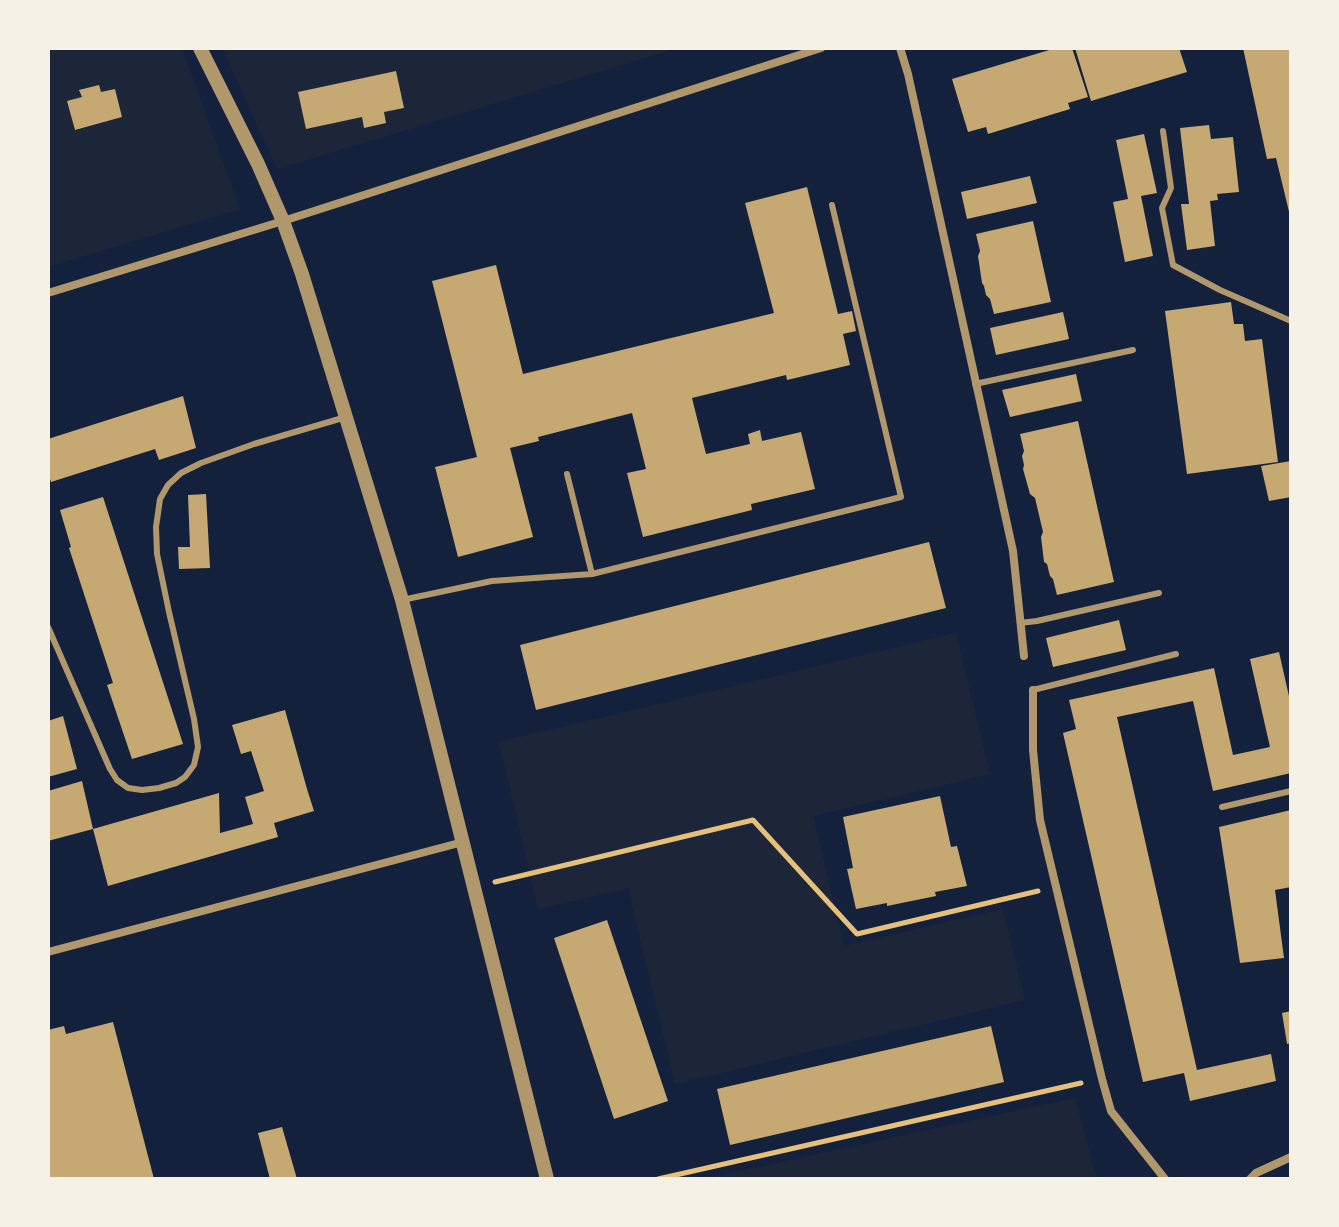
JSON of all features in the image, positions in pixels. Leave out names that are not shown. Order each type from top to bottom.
[{"type":"street","points":[[200,48],[283,221],[346,417],[402,600],[547,1179]]},
{"type":"street","points":[[48,293],[821,48]]},
{"type":"street","points":[[900,48],[1013,551],[1024,656]]},
{"type":"street","points":[[1033,690],[1033,750],[1040,820],[1102,1079],[1111,1111],[1165,1179]]},
{"type":"street","points":[[48,952],[463,842]]},
{"type":"street","points":[[1250,1179],[1256,1173],[1291,1157]]},
{"type":"lane","points":[[1163,131],[1171,188],[1162,208],[1173,265],[1220,290],[1291,321]]},
{"type":"lane","points":[[402,600],[492,581],[592,574],[901,497],[832,205]]},
{"type":"lane","points":[[975,384],[1133,350]]},
{"type":"lane","points":[[48,627],[117,780],[128,788],[142,790],[176,783],[185,777],[194,765],[198,747],[157,554],[156,527],[160,499],[168,485],[181,473],[201,463],[346,417]]},
{"type":"lane","points":[[567,474],[592,574]]},
{"type":"lane","points":[[1020,623],[1159,593]]},
{"type":"lane","points":[[1033,690],[1176,654]]},
{"type":"lane","points":[[1222,807],[1291,791]]},
{"type":"path","points":[[474,887],[753,820],[857,934],[1057,887]]},
{"type":"path","points":[[658,1179],[1102,1079]]},
{"type":"shaded area","points":[[48,48],[182,48],[240,209],[48,267]]},
{"type":"shaded area","points":[[222,48],[678,48],[277,169]]},
{"type":"shaded area","points":[[956,633],[990,774],[813,816],[844,946],[1003,909],[1025,1000],[675,1084],[628,888],[538,909],[499,742]]},
{"type":"shaded area","points":[[1075,1098],[1097,1179],[703,1179]]},
{"type":"building","points":[[1056,48],[1072,48],[1088,97],[1068,103],[1070,109],[988,134],[986,127],[968,132],[952,79]]},
{"type":"building","points":[[1075,48],[1179,48],[1187,72],[1091,101]]},
{"type":"building","points":[[1243,48],[1291,48],[1291,220],[1276,158],[1267,159]]},
{"type":"building","points":[[396,71],[404,108],[384,112],[386,123],[364,128],[362,117],[306,129],[298,92]]},
{"type":"building","points":[[99,85],[101,92],[115,89],[122,117],[75,130],[67,101],[82,97],[79,90]]},
{"type":"building","points":[[1209,125],[1211,139],[1233,137],[1239,192],[1217,194],[1218,200],[1210,201],[1215,246],[1187,250],[1181,204],[1189,204],[1180,128]]},
{"type":"building","points":[[1144,134],[1157,193],[1141,196],[1153,256],[1125,262],[1113,202],[1128,199],[1116,140]]},
{"type":"building","points":[[1030,176],[1037,203],[967,219],[961,192]]},
{"type":"building","points":[[807,187],[838,314],[852,311],[856,331],[843,334],[850,365],[787,380],[786,375],[692,398],[706,454],[750,444],[748,434],[760,430],[762,441],[801,432],[815,489],[751,504],[752,510],[643,537],[627,473],[646,469],[632,413],[538,437],[539,441],[510,448],[533,537],[458,557],[435,467],[477,457],[432,281],[496,265],[523,374],[774,313],[745,203]]},
{"type":"building","points":[[1033,221],[1051,302],[994,314],[982,283],[976,234]]},
{"type":"building","points":[[1231,302],[1234,324],[1243,324],[1245,341],[1262,339],[1278,462],[1187,474],[1165,311]]},
{"type":"building","points":[[1063,312],[1069,339],[996,355],[990,328]]},
{"type":"building","points":[[1076,374],[1082,401],[1010,417],[1002,390]]},
{"type":"building","points":[[183,396],[196,448],[159,460],[155,449],[51,482],[48,439]]},
{"type":"building","points":[[1078,421],[1114,582],[1057,595],[1044,562],[1043,532],[1035,498],[1030,494],[1023,469],[1024,451],[1020,434]]},
{"type":"building","points":[[1291,461],[1291,497],[1269,501],[1261,466]]},
{"type":"building","points":[[206,494],[210,568],[179,569],[178,547],[190,547],[188,495]]},
{"type":"building","points":[[103,497],[183,744],[132,759],[107,685],[113,683],[69,548],[60,510]]},
{"type":"building","points":[[929,542],[946,608],[536,710],[520,645]]},
{"type":"building","points":[[1119,620],[1126,650],[1053,667],[1046,638]]},
{"type":"building","points":[[1279,652],[1291,705],[1291,773],[1213,791],[1193,701],[1117,717],[1197,1070],[1271,1054],[1276,1081],[1190,1101],[1184,1073],[1143,1082],[1063,733],[1076,729],[1069,700],[1214,668],[1233,755],[1270,747],[1250,659]]},
{"type":"building","points":[[285,710],[314,811],[274,823],[278,837],[108,886],[93,829],[219,793],[220,833],[253,824],[245,797],[264,791],[251,751],[241,754],[232,725]]},
{"type":"building","points":[[63,716],[77,769],[48,777],[48,721]]},
{"type":"building","points":[[82,781],[93,829],[48,841],[48,791]]},
{"type":"building","points":[[940,796],[951,847],[957,846],[967,886],[935,892],[936,896],[856,909],[847,869],[853,868],[843,817]]},
{"type":"building","points":[[1291,810],[1291,887],[1275,890],[1284,958],[1240,963],[1219,827]]},
{"type":"building","points":[[607,920],[668,1101],[614,1119],[554,938]]},
{"type":"building","points":[[1291,1011],[1291,1043],[1287,1044],[1282,1013]]},
{"type":"building","points":[[113,1022],[154,1179],[48,1179],[48,1030],[64,1026],[66,1034]]},
{"type":"building","points":[[991,1026],[1004,1082],[730,1145],[717,1089]]},
{"type":"building","points":[[282,1127],[297,1179],[270,1179],[258,1133]]}]
